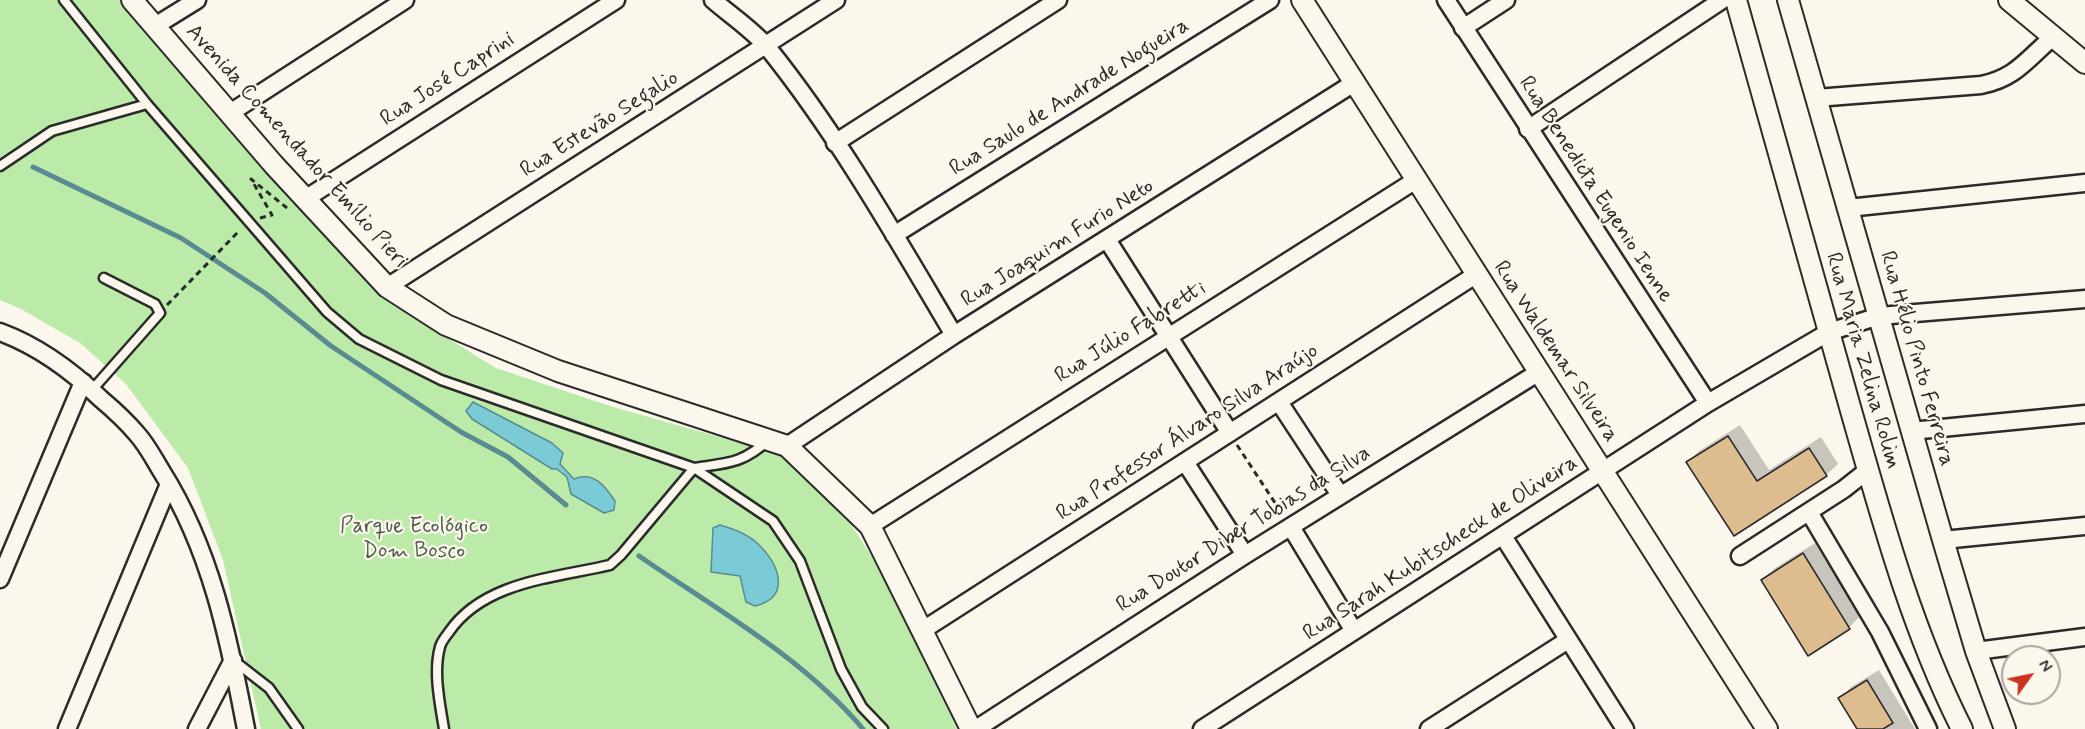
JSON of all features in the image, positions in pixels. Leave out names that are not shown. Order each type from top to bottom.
[{"type":"street","name":"Avenida Comendador Emílio Pieri","points":[[132,0],[305,199],[387,287],[446,325],[558,371],[787,446],[870,526],[973,729]]},
{"type":"street","points":[[155,26],[197,0]]},
{"type":"street","points":[[230,113],[405,0]]},
{"type":"street","name":"Rua José Caprini","points":[[305,199],[616,0]]},
{"type":"street","points":[[713,0],[766,46],[834,143],[894,235],[954,335]]},
{"type":"street","name":"Rua Estevão Segalio","points":[[387,287],[836,0]]},
{"type":"street","points":[[834,143],[1058,0]]},
{"type":"street","name":"Rua Saulo de Andrade Nogueira","points":[[894,235],[1270,0]]},
{"type":"street","name":"Rua Waldemar Silveira","points":[[1302,0],[1767,729]]},
{"type":"street","name":"Rua Benedicta Eugenio Ienne","points":[[1446,0],[1708,403]]},
{"type":"street","points":[[1463,28],[1506,0]]},
{"type":"street","points":[[1528,129],[1722,0]]},
{"type":"street","name":"Rua Maria Zelina Rolim","points":[[1736,0],[1868,470],[1922,635],[1962,729]]},
{"type":"street","name":"Rua Hélio Pinto Ferreira","points":[[1788,0],[1976,651],[2005,729]]},
{"type":"street","points":[[2009,0],[2085,63]]},
{"type":"street","points":[[1816,98],[1981,85],[2001,81],[2017,72],[2053,37]]},
{"type":"street","name":"Rua Joaquim Furio Neto","points":[[787,446],[954,335],[1108,241],[1354,83]]},
{"type":"street","name":"Rua Júlio Fabretti","points":[[870,526],[1416,180]]},
{"type":"street","points":[[1848,208],[2085,183]]},
{"type":"street","points":[[1108,241],[1230,433]]},
{"type":"street","name":"Rua Professor Álvaro Silva Araújo","points":[[923,630],[1477,274]]},
{"type":"street","name":"Rua Sarah Kubitscheck de Oliveira","points":[[1202,729],[1708,403],[1829,332],[1879,316],[2085,299]]},
{"type":"street","points":[[0,332],[39,349],[88,386],[139,435],[188,515],[205,558],[233,660],[246,729]]},
{"type":"street","name":"Rua Doutor Diber Tobias da Silva","points":[[973,729],[1340,495],[1539,372]]},
{"type":"street","points":[[0,579],[88,386]]},
{"type":"street","points":[[1279,402],[1340,495]]},
{"type":"street","points":[[1911,431],[2085,414]]},
{"type":"street","points":[[1185,462],[1245,555]]},
{"type":"street","points":[[1740,556],[1809,512],[1868,470]]},
{"type":"street","points":[[68,729],[169,484]]},
{"type":"street","points":[[1809,512],[1880,632],[1928,729]]},
{"type":"street","points":[[1943,540],[2085,526]]},
{"type":"street","points":[[1291,527],[1354,631]]},
{"type":"street","points":[[1503,536],[1625,729]]},
{"type":"street","points":[[1976,651],[2085,637]]},
{"type":"street","points":[[1429,729],[1568,640]]},
{"type":"street","points":[[197,729],[233,660]]},
{"type":"lane","points":[[64,0],[147,104],[327,312],[359,339],[441,380],[694,468],[773,521],[800,561],[841,669],[862,707],[883,729]]},
{"type":"lane","points":[[0,166],[52,131],[147,104]]},
{"type":"lane","points":[[88,386],[160,313],[155,304],[104,278]]},
{"type":"lane","points":[[444,729],[438,690],[440,646],[465,613],[482,599],[502,590],[610,565],[694,468],[739,461],[755,452],[768,440]]},
{"type":"lane","points":[[233,660],[253,673],[268,688],[298,729]]},
{"type":"path","points":[[160,313],[249,221],[272,215],[251,180],[288,208],[305,199]]},
{"type":"path","points":[[1230,433],[1291,527]]},
{"type":"green space","name":"Parque Ecológico Dom Bosco","points":[[0,0],[126,0],[386,295],[431,328],[496,368],[610,406],[779,454],[839,506],[879,568],[957,729],[261,729],[223,560],[188,468],[126,384],[80,343],[21,309],[0,300]]},
{"type":"water","points":[[473,402],[552,443],[563,453],[560,464],[574,479],[593,478],[603,485],[615,501],[614,510],[604,513],[571,494],[567,477],[557,469],[552,469],[472,419],[466,411]]},
{"type":"water","points":[[720,525],[750,537],[772,561],[778,579],[778,588],[767,602],[755,606],[746,602],[740,576],[711,572],[713,528]]},
{"type":"building","points":[[1728,436],[1757,481],[1809,448],[1827,476],[1734,536],[1686,462]]},
{"type":"building","points":[[1803,553],[1850,629],[1808,656],[1761,580]]},
{"type":"building","points":[[1867,680],[1893,723],[1883,729],[1857,729],[1838,698]]},
{"type":"waterway","points":[[33,167],[181,238],[265,293],[331,346],[461,432],[508,457],[566,505]]},
{"type":"waterway","points":[[639,556],[786,657],[839,703],[863,729]]}]
